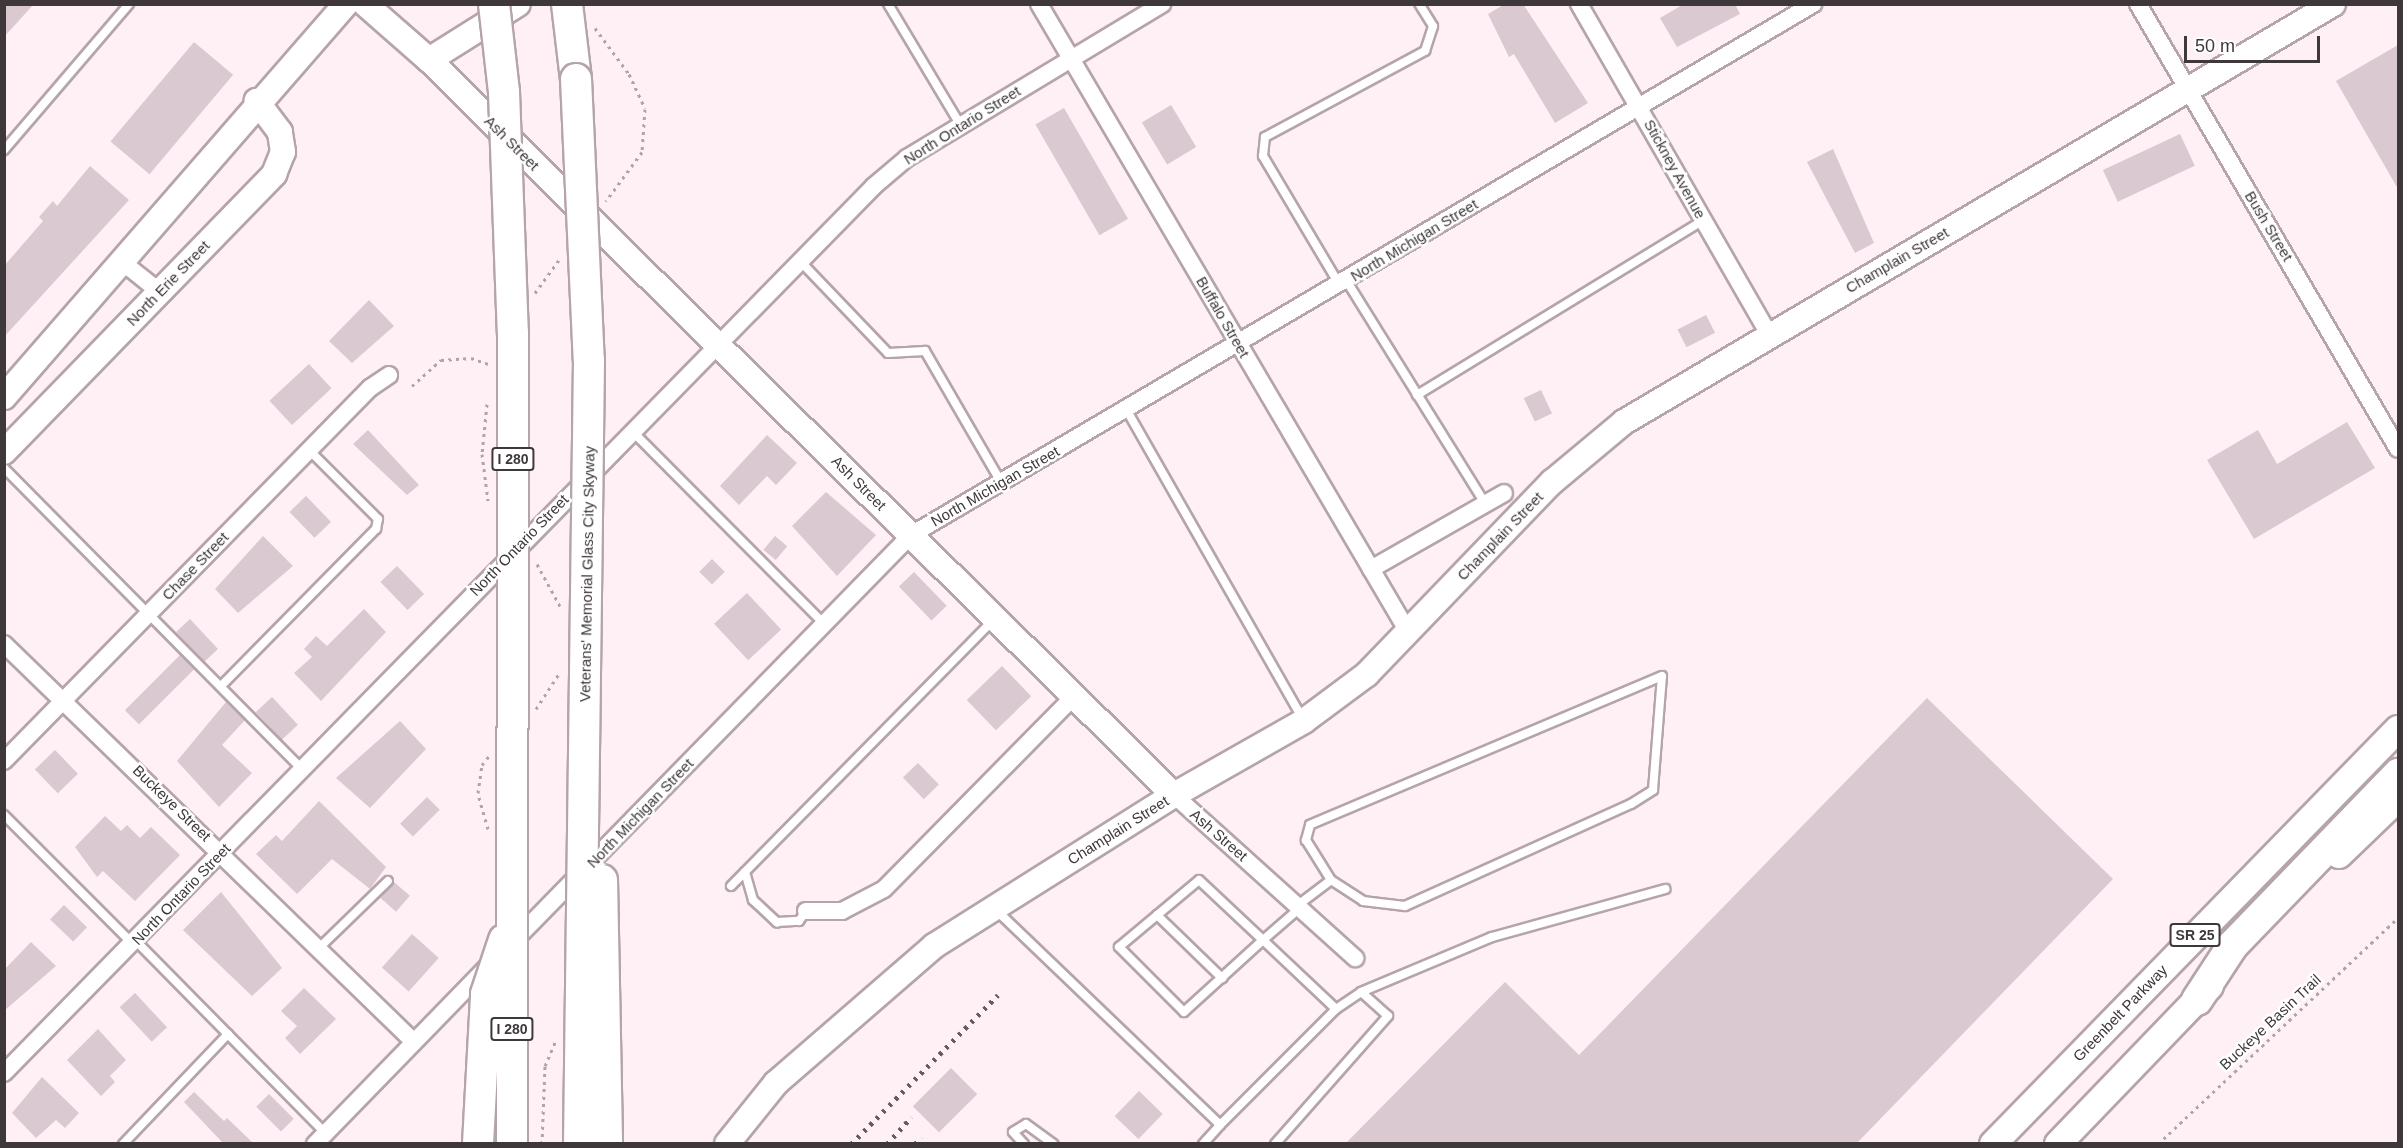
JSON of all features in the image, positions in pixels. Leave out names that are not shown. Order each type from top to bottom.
[{"type":"highway","name":"I 280","points":[[494,4],[504,92],[513,333],[512,1143]]},
{"type":"highway","name":"Veterans' Memorial Glass City Skyway","points":[[578,12],[576,79],[590,360],[579,1143]]},
{"type":"highway","points":[[590,360],[607,1143]]},
{"type":"highway","points":[[2197,1000],[2233,945],[2398,774]]},
{"type":"highway","points":[[478,1143],[486,994],[513,915]]},
{"type":"main road","name":"Greenbelt Parkway","points":[[1993,1143],[2398,729]]},
{"type":"main road","name":"SR 25","points":[[2058,1143],[2197,1000],[2246,944],[2398,798]]},
{"type":"street","points":[[4,397],[257,101],[346,4]]},
{"type":"street","name":"Ash Street","points":[[365,4],[429,60],[911,535],[997,616],[1174,795],[1300,905],[1355,958]]},
{"type":"street","points":[[429,60],[518,4]]},
{"type":"street","name":"Buffalo Street","points":[[1039,4],[1407,630]]},
{"type":"street","name":"North Ontario Street","points":[[4,1073],[718,343],[907,158],[962,127],[1070,58],[1162,4]]},
{"type":"street","name":"Stickney Avenue","points":[[1579,4],[1640,106],[1768,335]]},
{"type":"street","name":"North Michigan Street","points":[[320,1138],[412,1041],[911,535],[1813,4]]},
{"type":"street","name":"Bush Street","points":[[2138,4],[2398,449]]},
{"type":"street","name":"Champlain Street","points":[[727,1143],[776,1083],[851,1014],[934,946],[1174,795],[1304,721],[1367,674],[1407,630],[1582,454],[1624,422],[1768,335],[2333,4]]},
{"type":"street","name":"North Erie Street","points":[[4,452],[274,174],[283,152],[280,132],[257,101]]},
{"type":"street","points":[[121,261],[160,292]]},
{"type":"street","name":"Chase Street","points":[[4,761],[309,450],[389,375]]},
{"type":"street","name":"Champlain Street","points":[[1371,569],[1504,492]]},
{"type":"street","name":"Buckeye Street","points":[[4,644],[222,852],[412,1041]]},
{"type":"street","points":[[806,911],[842,911],[884,889],[1076,694]]},
{"type":"lane","points":[[4,150],[129,4]]},
{"type":"lane","points":[[888,4],[962,127]]},
{"type":"lane","points":[[1419,4],[1433,26],[1425,51],[1264,137],[1263,156],[1485,503]]},
{"type":"lane","points":[[1417,395],[1704,220]]},
{"type":"lane","points":[[800,261],[888,353],[925,351],[1001,482]]},
{"type":"lane","points":[[1126,409],[1304,721]]},
{"type":"lane","points":[[632,431],[824,624]]},
{"type":"lane","points":[[221,686],[376,529],[378,519],[309,450]]},
{"type":"lane","points":[[4,468],[302,769]]},
{"type":"lane","points":[[731,886],[997,616]]},
{"type":"lane","points":[[1662,676],[1653,790],[1631,804],[1405,906],[1363,901],[1330,880],[1306,840],[1310,825],[1662,676]]},
{"type":"lane","points":[[4,815],[228,1034],[320,1138]]},
{"type":"lane","points":[[745,872],[753,900],[777,922],[799,921],[806,911]]},
{"type":"lane","points":[[319,948],[388,880]]},
{"type":"lane","points":[[1330,880],[1300,905],[1263,940],[1222,978],[1184,1012],[1119,947],[1198,880],[1263,940],[1336,1009]]},
{"type":"lane","points":[[1203,1143],[1336,1009],[1361,992],[1492,937],[1665,889]]},
{"type":"lane","points":[[994,908],[1220,1125]]},
{"type":"lane","points":[[1157,915],[1222,978]]},
{"type":"lane","points":[[1275,1143],[1388,1016],[1361,992]]},
{"type":"lane","points":[[123,1143],[228,1034]]},
{"type":"lane","points":[[1024,1143],[1013,1132],[1026,1124],[1054,1143]]},
{"type":"path","points":[[578,12],[629,75],[645,110],[635,167],[604,204]]},
{"type":"path","points":[[412,386],[441,360],[454,356],[497,369]]},
{"type":"path","name":"Buckeye Basin Trail","points":[[2158,1143],[2398,918]]},
{"type":"building","points":[[4,4],[34,4],[4,37]]},
{"type":"building","points":[[1505,4],[1523,4],[1588,103],[1555,123],[1514,54],[1509,57],[1488,14]]},
{"type":"building","points":[[1684,4],[1735,4],[1740,14],[1677,47],[1660,18]]},
{"type":"building","points":[[194,42],[233,75],[150,174],[110,142]]},
{"type":"building","points":[[2398,45],[2398,189],[2336,81]]},
{"type":"building","points":[[1171,105],[1196,147],[1167,165],[1142,123]]},
{"type":"building","points":[[1064,108],[1128,219],[1099,235],[1035,124]]},
{"type":"building","points":[[2180,134],[2195,166],[2118,202],[2103,170]]},
{"type":"building","points":[[1833,149],[1874,243],[1855,253],[1807,162]]},
{"type":"building","points":[[90,166],[129,200],[4,337],[4,266],[43,221],[39,217],[53,201],[57,206]]},
{"type":"building","points":[[369,300],[394,326],[352,363],[329,341]]},
{"type":"building","points":[[1706,315],[1715,333],[1687,347],[1677,330]]},
{"type":"building","points":[[309,364],[332,388],[292,425],[270,401]]},
{"type":"building","points":[[1541,390],[1552,414],[1535,422],[1524,398]]},
{"type":"building","points":[[2347,422],[2375,468],[2254,539],[2207,460],[2258,430],[2277,464]]},
{"type":"building","points":[[368,430],[419,485],[407,495],[353,444]]},
{"type":"building","points":[[767,435],[797,463],[776,485],[767,476],[739,505],[720,486]]},
{"type":"building","points":[[826,492],[876,535],[837,576],[792,526]]},
{"type":"building","points":[[306,496],[331,522],[314,538],[289,512]]},
{"type":"building","points":[[263,536],[293,566],[238,613],[215,589]]},
{"type":"building","points":[[775,536],[787,546],[776,560],[763,550]]},
{"type":"building","points":[[712,559],[725,572],[712,584],[699,572]]},
{"type":"building","points":[[397,566],[424,594],[408,610],[380,582]]},
{"type":"building","points":[[914,572],[947,606],[932,620],[899,587]]},
{"type":"building","points":[[747,593],[781,630],[748,660],[714,624]]},
{"type":"building","points":[[364,609],[386,632],[321,701],[294,673],[312,657],[304,649],[316,636],[327,646]]},
{"type":"building","points":[[190,619],[218,649],[204,662],[176,632]]},
{"type":"building","points":[[180,655],[194,669],[139,724],[125,710]]},
{"type":"building","points":[[1002,666],[1031,696],[996,730],[967,700]]},
{"type":"building","points":[[272,697],[298,725],[282,740],[256,712]]},
{"type":"building","points":[[1927,698],[2113,879],[1857,1143],[1346,1143],[1505,982],[1579,1055]]},
{"type":"building","points":[[226,702],[245,720],[222,745],[252,773],[219,807],[177,761]]},
{"type":"building","points":[[400,721],[426,749],[370,808],[336,778]]},
{"type":"building","points":[[55,750],[78,774],[58,793],[35,769]]},
{"type":"building","points":[[918,763],[939,785],[924,799],[903,778]]},
{"type":"building","points":[[427,797],[440,810],[413,837],[400,824]]},
{"type":"building","points":[[319,801],[386,867],[370,889],[332,859],[297,894],[256,854],[276,835],[282,841]]},
{"type":"building","points":[[105,816],[121,831],[127,825],[140,838],[151,827],[180,855],[135,901],[103,871],[97,877],[75,847]]},
{"type":"building","points":[[394,882],[410,896],[396,912],[380,898]]},
{"type":"building","points":[[221,892],[282,968],[252,996],[183,930]]},
{"type":"building","points":[[64,905],[87,927],[73,942],[50,919]]},
{"type":"building","points":[[412,934],[439,958],[409,992],[382,967]]},
{"type":"building","points":[[31,942],[56,966],[4,1011],[4,970]]},
{"type":"building","points":[[304,988],[336,1019],[300,1054],[285,1038],[297,1026],[281,1011]]},
{"type":"building","points":[[135,993],[167,1027],[152,1042],[120,1007]]},
{"type":"building","points":[[98,1029],[126,1060],[110,1076],[115,1082],[101,1096],[67,1060]]},
{"type":"building","points":[[951,1068],[977,1094],[939,1132],[913,1106]]},
{"type":"building","points":[[42,1077],[79,1113],[65,1128],[56,1120],[36,1138],[12,1113]]},
{"type":"building","points":[[1139,1091],[1163,1114],[1138,1139],[1115,1116]]},
{"type":"building","points":[[194,1092],[224,1121],[227,1118],[253,1143],[223,1143],[184,1102]]},
{"type":"building","points":[[269,1094],[294,1119],[281,1131],[256,1107]]},
{"type":"railway","points":[[851,1144],[998,995]]},
{"type":"railway","points":[[887,1144],[911,1117]]},
{"type":"railway","points":[[915,1144],[921,1137]]}]
